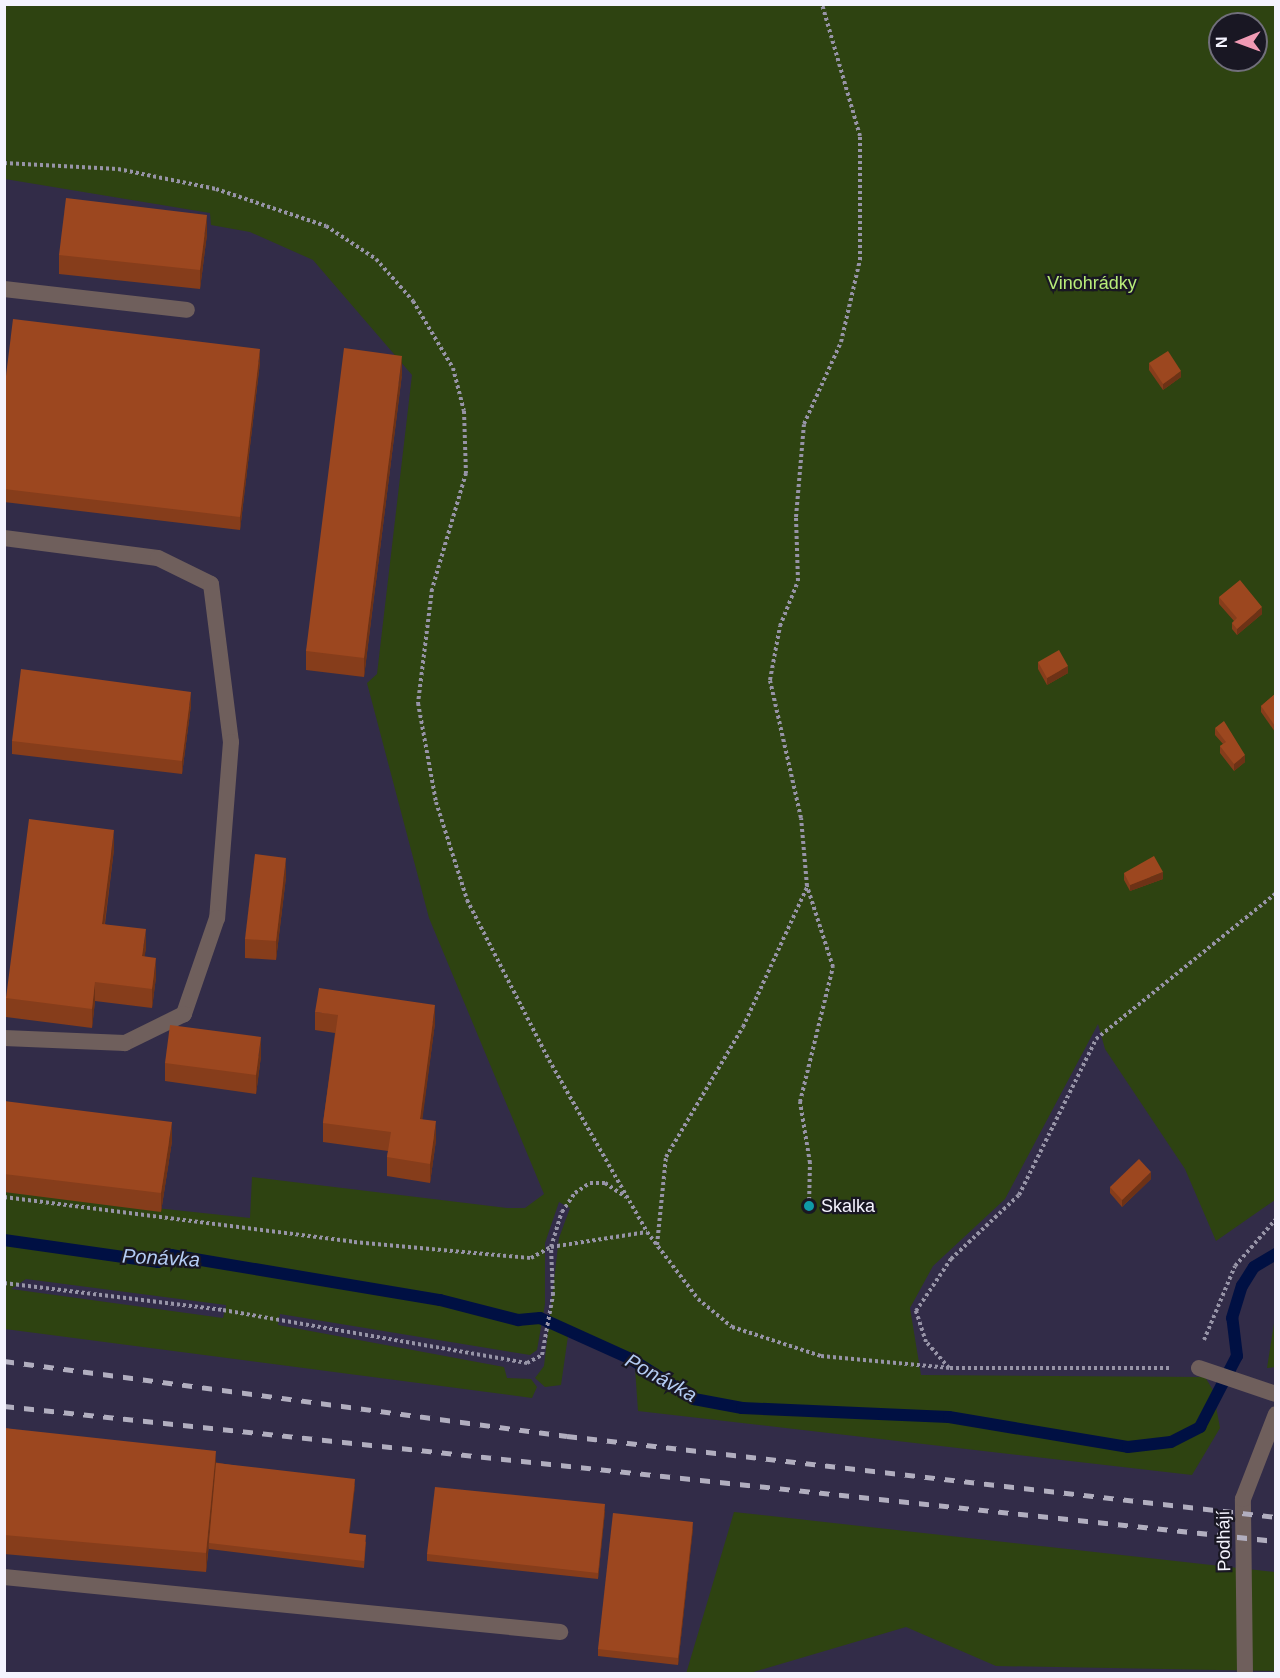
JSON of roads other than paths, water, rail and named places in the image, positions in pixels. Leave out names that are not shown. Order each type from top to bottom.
[{"type":"lane","points":[[4,289],[187,309]]},
{"type":"lane","points":[[4,538],[158,558],[211,584],[231,742],[217,918],[184,1014],[125,1043],[4,1038]]},
{"type":"lane","points":[[1196,1368],[1248,1382],[1275,1394]]},
{"type":"lane","name":"Podhájí","points":[[1245,1674],[1243,1499],[1275,1414]]},
{"type":"lane","points":[[4,1577],[560,1632]]},
{"type":"waterway","name":"Ponávka","points":[[4,1240],[158,1262],[171,1255],[440,1300],[518,1320],[540,1318],[631,1359],[694,1399],[742,1408],[949,1417],[1128,1447],[1171,1442],[1200,1427],[1237,1356],[1232,1318],[1242,1286],[1254,1267],[1276,1254]]},
{"type":"railway","points":[[4,1361],[567,1436],[1276,1517]]},
{"type":"railway","points":[[4,1406],[1276,1541]]},
{"type":"place","name":"Skalka","points":[[809,1206]]},
{"type":"park label","name":"Vinohrádky","points":[[1092,283]]}]
